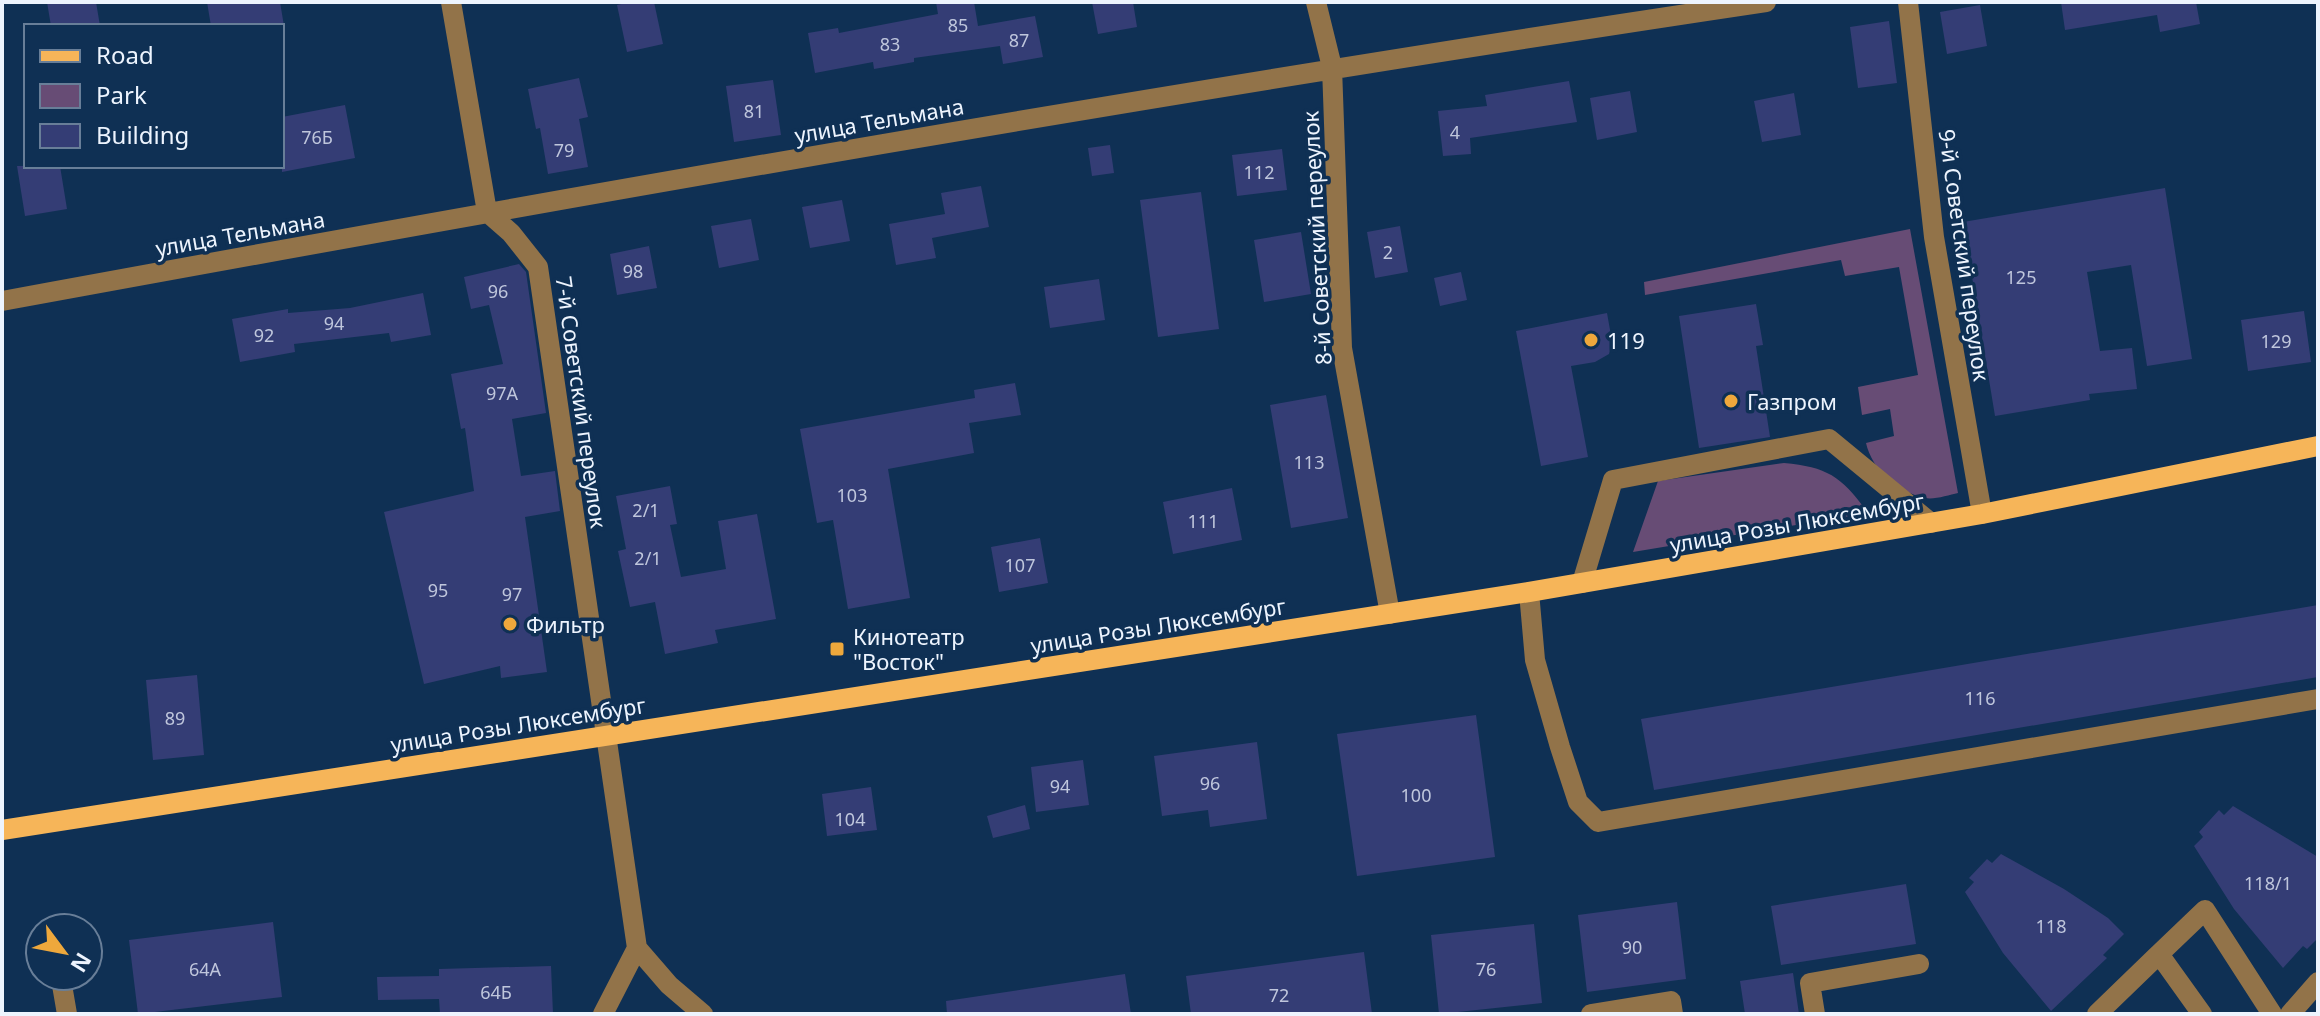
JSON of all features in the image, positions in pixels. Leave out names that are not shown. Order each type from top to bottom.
[{"type":"main road","name":"улица Розы Люксембург","points":[[2,830],[1529,592],[1982,514],[2318,446]]},
{"type":"street","points":[[451,2],[487,212]]},
{"type":"street","name":"8-й Советский переулок","points":[[1316,2],[1332,67],[1342,348],[1390,614]]},
{"type":"street","name":"улица Тельмана","points":[[2,301],[487,212],[1332,67],[1766,2]]},
{"type":"street","name":"9-й Советский переулок","points":[[1908,2],[1934,237],[1982,514]]},
{"type":"street","name":"7-й Советский переулок","points":[[487,212],[511,233],[538,267],[637,948]]},
{"type":"street","points":[[1582,583],[1613,480],[1829,439],[1931,523]]},
{"type":"street","points":[[1529,592],[1535,660],[1560,747],[1578,802],[1598,822],[2318,699]]},
{"type":"street","points":[[2097,1014],[2205,910],[2272,1014]]},
{"type":"street","points":[[603,1014],[637,948],[669,985],[703,1014]]},
{"type":"street","points":[[2159,954],[2202,1014]]},
{"type":"street","points":[[1815,1014],[1810,983],[1919,964]]},
{"type":"street","points":[[2290,1014],[2318,982]]},
{"type":"street","points":[[63,992],[67,1014]]},
{"type":"street","points":[[1591,1014],[1671,1001],[1673,1014]]},
{"type":"green space","points":[[1910,229],[1958,493],[1942,497],[1915,495],[1896,485],[1880,471],[1866,443],[1894,436],[1890,409],[1862,415],[1858,387],[1918,375],[1899,267],[1845,276],[1841,260],[1645,295],[1644,282]]},
{"type":"green space","points":[[1784,463],[1812,467],[1833,476],[1842,482],[1868,513],[1633,552],[1658,481]]},
{"type":"building","points":[[47,2],[96,2],[100,24],[51,24]]},
{"type":"building","points":[[207,2],[280,2],[284,24],[211,24]]},
{"type":"building","points":[[654,2],[663,44],[627,52],[617,5]]},
{"type":"building","points":[[936,2],[974,2],[978,26],[1035,16],[1043,57],[1003,64],[1000,46],[914,58],[914,62],[874,69],[873,62],[815,73],[808,33],[838,28],[839,33],[938,14]]},
{"type":"building","points":[[1092,2],[1133,2],[1137,27],[1098,34]]},
{"type":"building","points":[[2061,2],[2196,2],[2200,24],[2160,32],[2157,15],[2065,30]]},
{"type":"building","points":[[1980,5],[1987,46],[1947,54],[1940,12]]},
{"type":"building","points":[[1889,21],[1897,83],[1858,88],[1850,27]]},
{"type":"building","points":[[579,78],[588,117],[579,119],[588,167],[548,174],[540,128],[536,129],[528,89]]},
{"type":"building","points":[[773,80],[781,135],[734,142],[726,86]]},
{"type":"building","points":[[1569,81],[1577,122],[1470,138],[1471,154],[1443,156],[1438,111],[1487,106],[1485,95]]},
{"type":"building","points":[[1630,91],[1637,132],[1597,140],[1590,98]]},
{"type":"building","points":[[1794,93],[1801,135],[1762,142],[1754,101]]},
{"type":"building","points":[[345,105],[355,158],[282,172],[284,117]]},
{"type":"building","points":[[1110,145],[1114,173],[1092,176],[1088,148]]},
{"type":"building","points":[[1282,149],[1287,190],[1237,196],[1232,155]]},
{"type":"building","points":[[17,166],[60,168],[67,209],[25,216]]},
{"type":"building","points":[[981,186],[989,227],[932,238],[936,258],[896,265],[889,224],[945,214],[941,193]]},
{"type":"building","points":[[2165,188],[2192,359],[2147,366],[2131,265],[2087,272],[2100,351],[2132,348],[2137,389],[2089,394],[2090,400],[1995,416],[1963,222]]},
{"type":"building","points":[[1201,192],[1219,329],[1158,337],[1140,200]]},
{"type":"building","points":[[842,200],[850,241],[810,248],[802,207]]},
{"type":"building","points":[[751,219],[759,260],[719,268],[711,226]]},
{"type":"building","points":[[1400,226],[1408,272],[1375,278],[1367,232]]},
{"type":"building","points":[[1301,232],[1311,294],[1264,302],[1254,240]]},
{"type":"building","points":[[649,246],[657,288],[617,295],[610,254]]},
{"type":"building","points":[[519,264],[526,272],[546,413],[512,419],[521,476],[555,471],[560,511],[525,517],[547,672],[501,678],[500,666],[424,684],[384,512],[474,491],[465,428],[461,429],[451,374],[503,364],[489,305],[471,309],[464,277]]},
{"type":"building","points":[[1461,272],[1467,300],[1440,306],[1434,278]]},
{"type":"building","points":[[1099,279],[1105,320],[1050,328],[1044,287]]},
{"type":"building","points":[[423,293],[431,335],[391,342],[389,333],[294,344],[295,352],[240,362],[232,319],[288,309],[288,313],[350,308]]},
{"type":"building","points":[[1756,304],[1763,345],[1756,346],[1770,437],[1699,448],[1679,316]]},
{"type":"building","points":[[2304,311],[2311,362],[2248,371],[2241,320]]},
{"type":"building","points":[[1607,313],[1612,341],[1609,354],[1595,362],[1571,366],[1588,457],[1541,466],[1516,331]]},
{"type":"building","points":[[1015,383],[1021,415],[969,423],[974,453],[888,469],[910,598],[848,609],[833,520],[817,523],[800,429],[975,398],[974,390]]},
{"type":"building","points":[[1326,395],[1348,518],[1291,528],[1270,405]]},
{"type":"building","points":[[670,486],[677,524],[670,525],[681,577],[726,569],[718,521],[757,514],[776,619],[715,630],[718,643],[665,654],[655,602],[630,607],[618,551],[626,549],[616,496]]},
{"type":"building","points":[[1232,488],[1242,540],[1173,554],[1163,502]]},
{"type":"building","points":[[1040,538],[1048,583],[999,592],[991,547]]},
{"type":"building","points":[[2318,605],[2318,677],[1654,790],[1641,719]]},
{"type":"building","points":[[197,675],[204,755],[153,760],[146,680]]},
{"type":"building","points":[[1476,715],[1495,857],[1357,876],[1337,734]]},
{"type":"building","points":[[1257,742],[1267,819],[1210,827],[1208,810],[1162,816],[1154,756]]},
{"type":"building","points":[[1083,760],[1089,805],[1036,812],[1031,767]]},
{"type":"building","points":[[871,787],[877,830],[827,836],[822,794]]},
{"type":"building","points":[[1025,805],[1030,829],[993,838],[987,816]]},
{"type":"building","points":[[2233,806],[2318,857],[2318,938],[2307,949],[2303,946],[2283,968],[2234,909],[2194,846],[2203,837],[2199,832],[2219,810],[2224,815]]},
{"type":"building","points":[[2001,854],[2064,889],[2108,918],[2124,934],[2103,955],[2107,958],[2051,1011],[2003,953],[1965,892],[1974,882],[1969,878],[1987,859],[1992,863]]},
{"type":"building","points":[[1906,884],[1916,944],[1781,965],[1771,906]]},
{"type":"building","points":[[1677,902],[1686,979],[1587,992],[1578,915]]},
{"type":"building","points":[[273,922],[282,997],[138,1014],[129,940]]},
{"type":"building","points":[[1534,924],[1542,1003],[1439,1014],[1431,935]]},
{"type":"building","points":[[1364,952],[1372,1014],[1191,1014],[1186,976]]},
{"type":"building","points":[[551,966],[553,1014],[440,1014],[439,999],[378,1000],[377,977],[439,976],[439,969]]},
{"type":"building","points":[[1793,973],[1799,1014],[1745,1014],[1740,981]]},
{"type":"building","points":[[1125,974],[1131,1014],[947,1014],[946,1001]]},
{"type":"place","name":"119","points":[[1591,340]]},
{"type":"place","name":"Газпром","points":[[1731,401]]},
{"type":"place","name":"Фильтр","points":[[510,624]]},
{"type":"place","name":"Кинотеатр \"Восток\"","points":[[837,649]]}]
